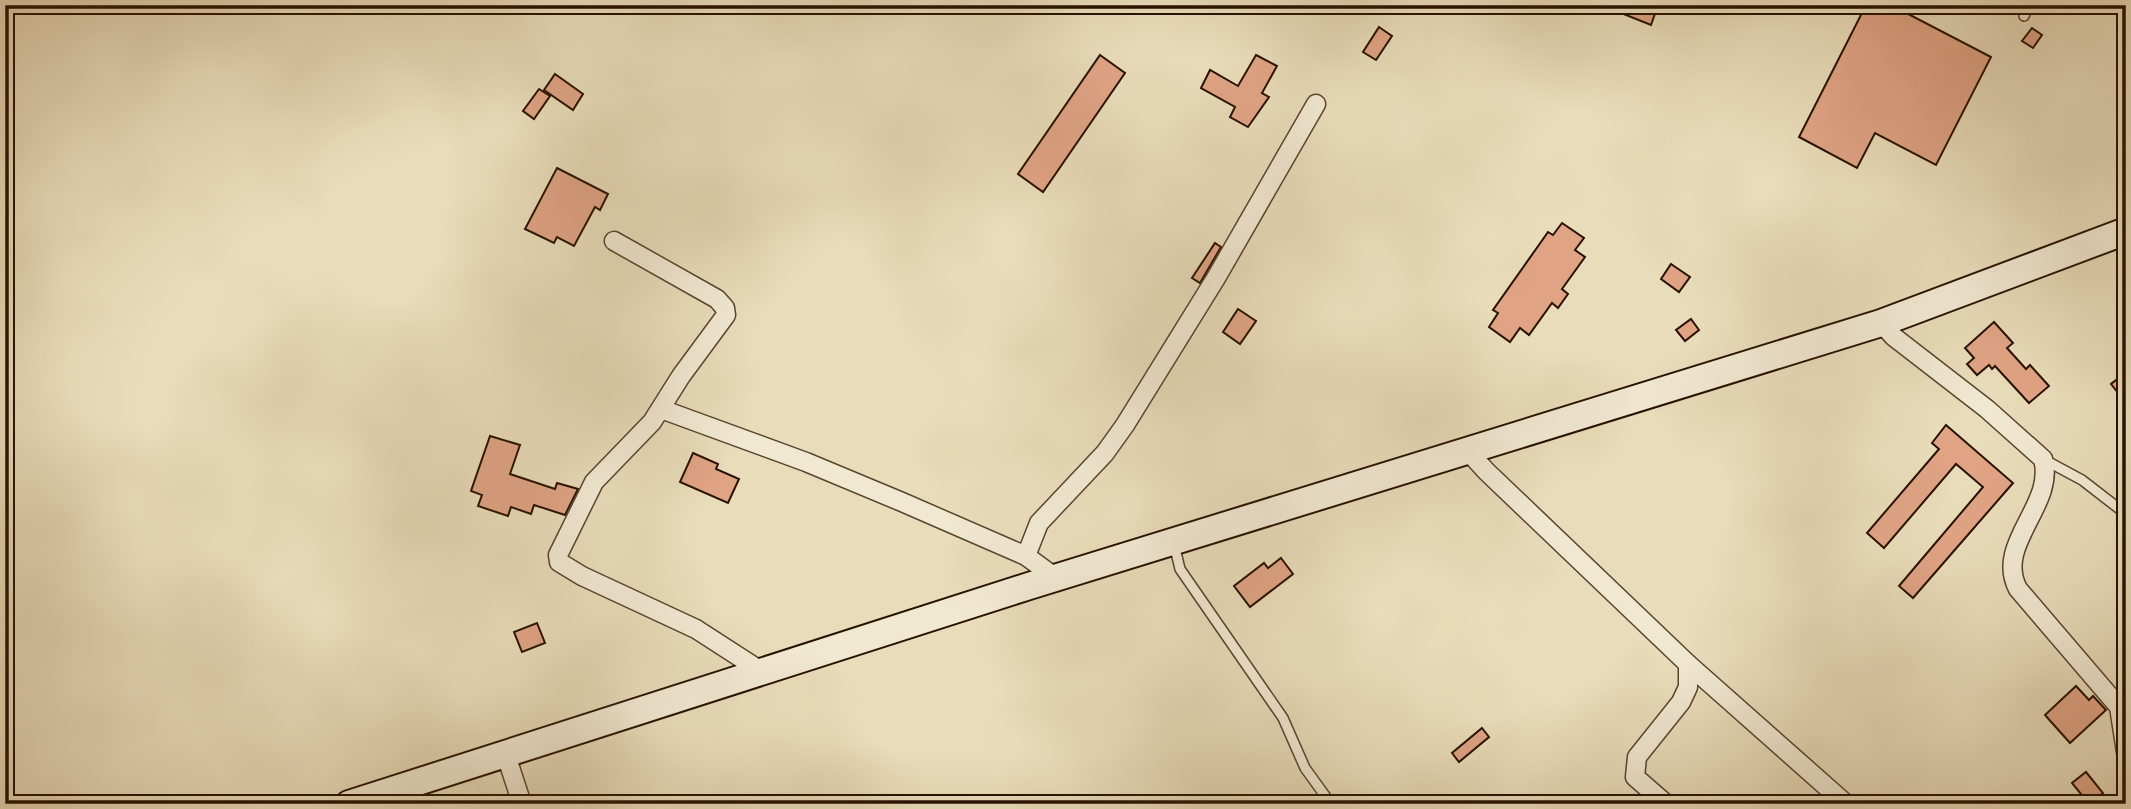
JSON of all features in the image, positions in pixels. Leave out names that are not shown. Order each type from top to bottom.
[{"type":"street","points":[[1026,556],[1039,523],[1105,453],[1125,425],[1216,278],[1316,104]]},
{"type":"street","points":[[349,804],[1056,578],[1881,323],[2126,231]]},
{"type":"street","points":[[614,241],[717,299],[726,315],[642,434],[606,466],[594,482],[558,555],[559,562],[582,576],[696,629],[761,671]]},
{"type":"street","points":[[1881,323],[1894,337],[1987,409],[2043,459],[2046,479],[2011,558],[2012,578],[2119,707],[2126,751]]},
{"type":"street","points":[[661,409],[806,462],[1026,556],[1056,578]]},
{"type":"street","points":[[1467,450],[1688,664],[1846,804]]},
{"type":"street","points":[[1667,804],[1635,778],[1637,757],[1681,702],[1688,687],[1688,664]]},
{"type":"street","points":[[505,752],[522,804]]},
{"type":"lane","points":[[2024,16],[2029,5]]},
{"type":"lane","points":[[2043,459],[2082,480],[2126,514]]},
{"type":"lane","points":[[1173,542],[1180,569],[1283,718],[1305,768],[1331,804]]},
{"type":"building","points":[[1601,5],[1658,5],[1651,25]]},
{"type":"building","points":[[1866,5],[1891,5],[1991,57],[1936,165],[1875,133],[1857,168],[1799,137]]},
{"type":"building","points":[[1379,27],[1392,36],[1376,60],[1363,52]]},
{"type":"building","points":[[2032,28],[2042,35],[2033,48],[2022,41]]},
{"type":"building","points":[[1100,55],[1125,73],[1043,192],[1018,174]]},
{"type":"building","points":[[1256,55],[1277,66],[1262,93],[1269,97],[1248,127],[1230,117],[1235,107],[1201,88],[1210,70],[1238,86]]},
{"type":"building","points":[[555,74],[583,94],[573,110],[544,90]]},
{"type":"building","points":[[539,89],[550,96],[534,119],[523,111]]},
{"type":"building","points":[[557,168],[608,194],[600,210],[595,207],[574,246],[557,237],[554,243],[525,229]]},
{"type":"building","points":[[1562,223],[1584,238],[1575,250],[1585,257],[1562,289],[1568,294],[1558,308],[1552,303],[1529,335],[1520,328],[1510,342],[1489,327],[1498,313],[1493,310],[1548,232],[1553,235]]},
{"type":"building","points":[[1215,243],[1221,247],[1200,283],[1192,278]]},
{"type":"building","points":[[1671,264],[1690,277],[1679,292],[1661,279]]},
{"type":"building","points":[[1238,309],[1256,321],[1240,344],[1223,332]]},
{"type":"building","points":[[1691,319],[1699,330],[1685,341],[1676,330]]},
{"type":"building","points":[[1994,322],[2013,343],[2007,348],[2026,369],[2030,365],[2049,386],[2029,403],[1995,366],[1992,369],[1989,365],[1977,375],[1967,364],[1974,358],[1965,348]]},
{"type":"building","points":[[2126,372],[2126,403],[2111,384]]},
{"type":"building","points":[[1946,425],[2013,483],[1913,598],[1899,586],[1983,487],[1956,464],[1884,548],[1867,533],[1939,449],[1932,443]]},
{"type":"building","points":[[490,436],[520,445],[510,474],[555,489],[557,483],[578,489],[565,515],[534,505],[531,514],[511,507],[508,516],[478,506],[482,495],[471,491]]},
{"type":"building","points":[[693,453],[718,464],[716,469],[739,479],[728,503],[680,482]]},
{"type":"building","points":[[1281,558],[1293,574],[1250,607],[1234,586],[1264,563],[1268,568]]},
{"type":"building","points":[[537,623],[545,643],[522,652],[514,632]]},
{"type":"building","points":[[2076,686],[2089,700],[2093,696],[2106,710],[2070,743],[2045,715]]},
{"type":"building","points":[[1482,728],[1489,737],[1459,762],[1452,753]]},
{"type":"building","points":[[2086,772],[2103,793],[2089,804],[2072,783]]}]
